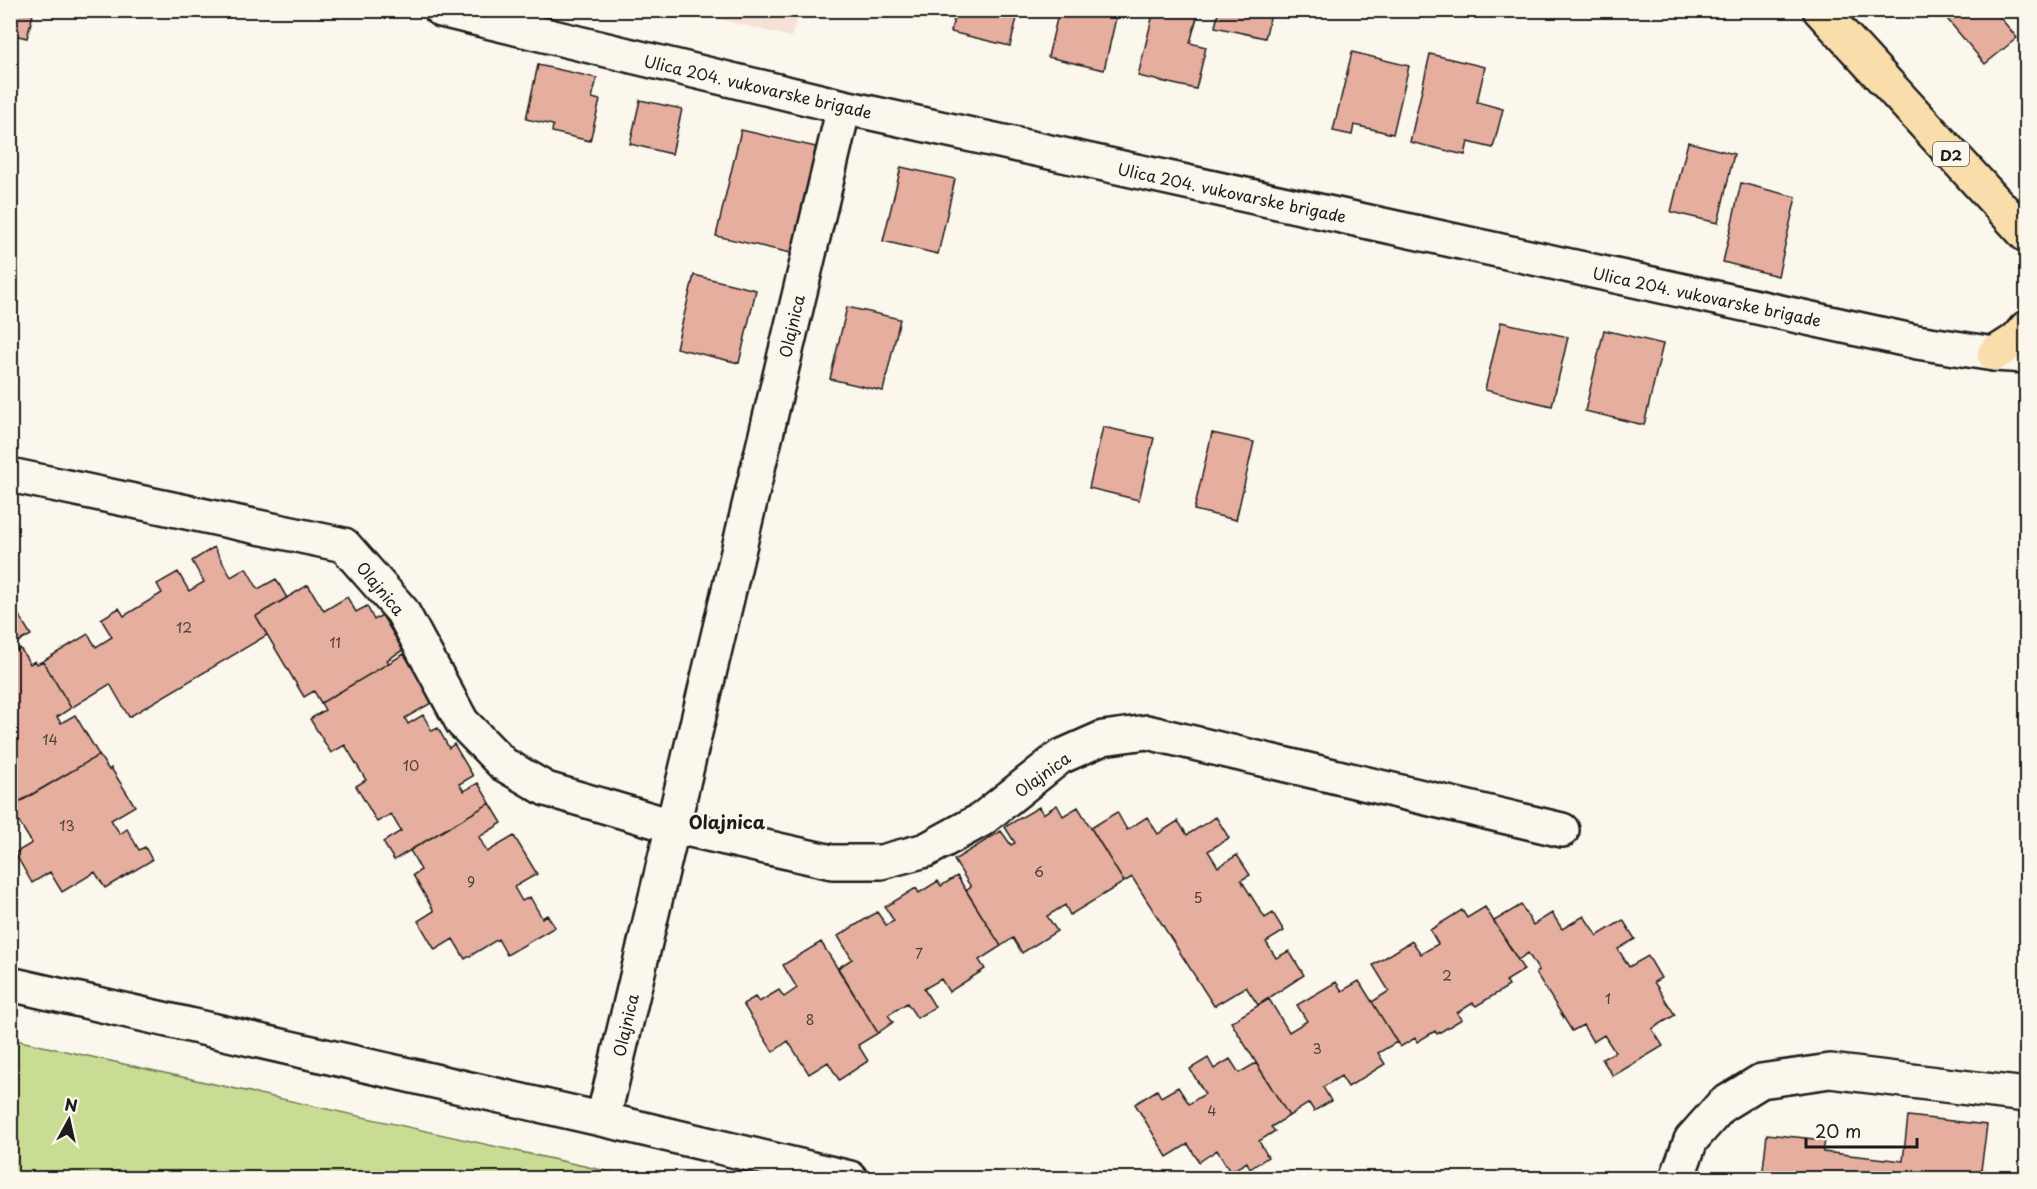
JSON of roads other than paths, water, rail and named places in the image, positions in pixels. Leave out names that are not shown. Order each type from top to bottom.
[{"type":"main road","name":"D2","points":[[1820,10],[2026,235]]},
{"type":"main road","points":[[1994,354],[2016,340],[2026,328]]},
{"type":"street","name":"Ulica 204. vukovarske brigade","points":[[441,10],[843,107],[1917,342],[1994,354],[2026,356]]},
{"type":"street","name":"Olajnica","points":[[603,1119],[843,107]]},
{"type":"street","name":"Olajnica","points":[[10,475],[344,545],[402,611],[462,722],[503,764],[546,789],[672,826],[832,862],[881,862],[926,850],[981,820],[1060,757],[1103,738],[1147,732],[1562,830]]},
{"type":"street","points":[[10,984],[603,1119],[850,1179]]},
{"type":"street","points":[[1677,1179],[1691,1140],[1722,1105],[1761,1081],[1830,1071],[2026,1095]]},
{"type":"district","name":"Olajnica","points":[[727,821]]}]
